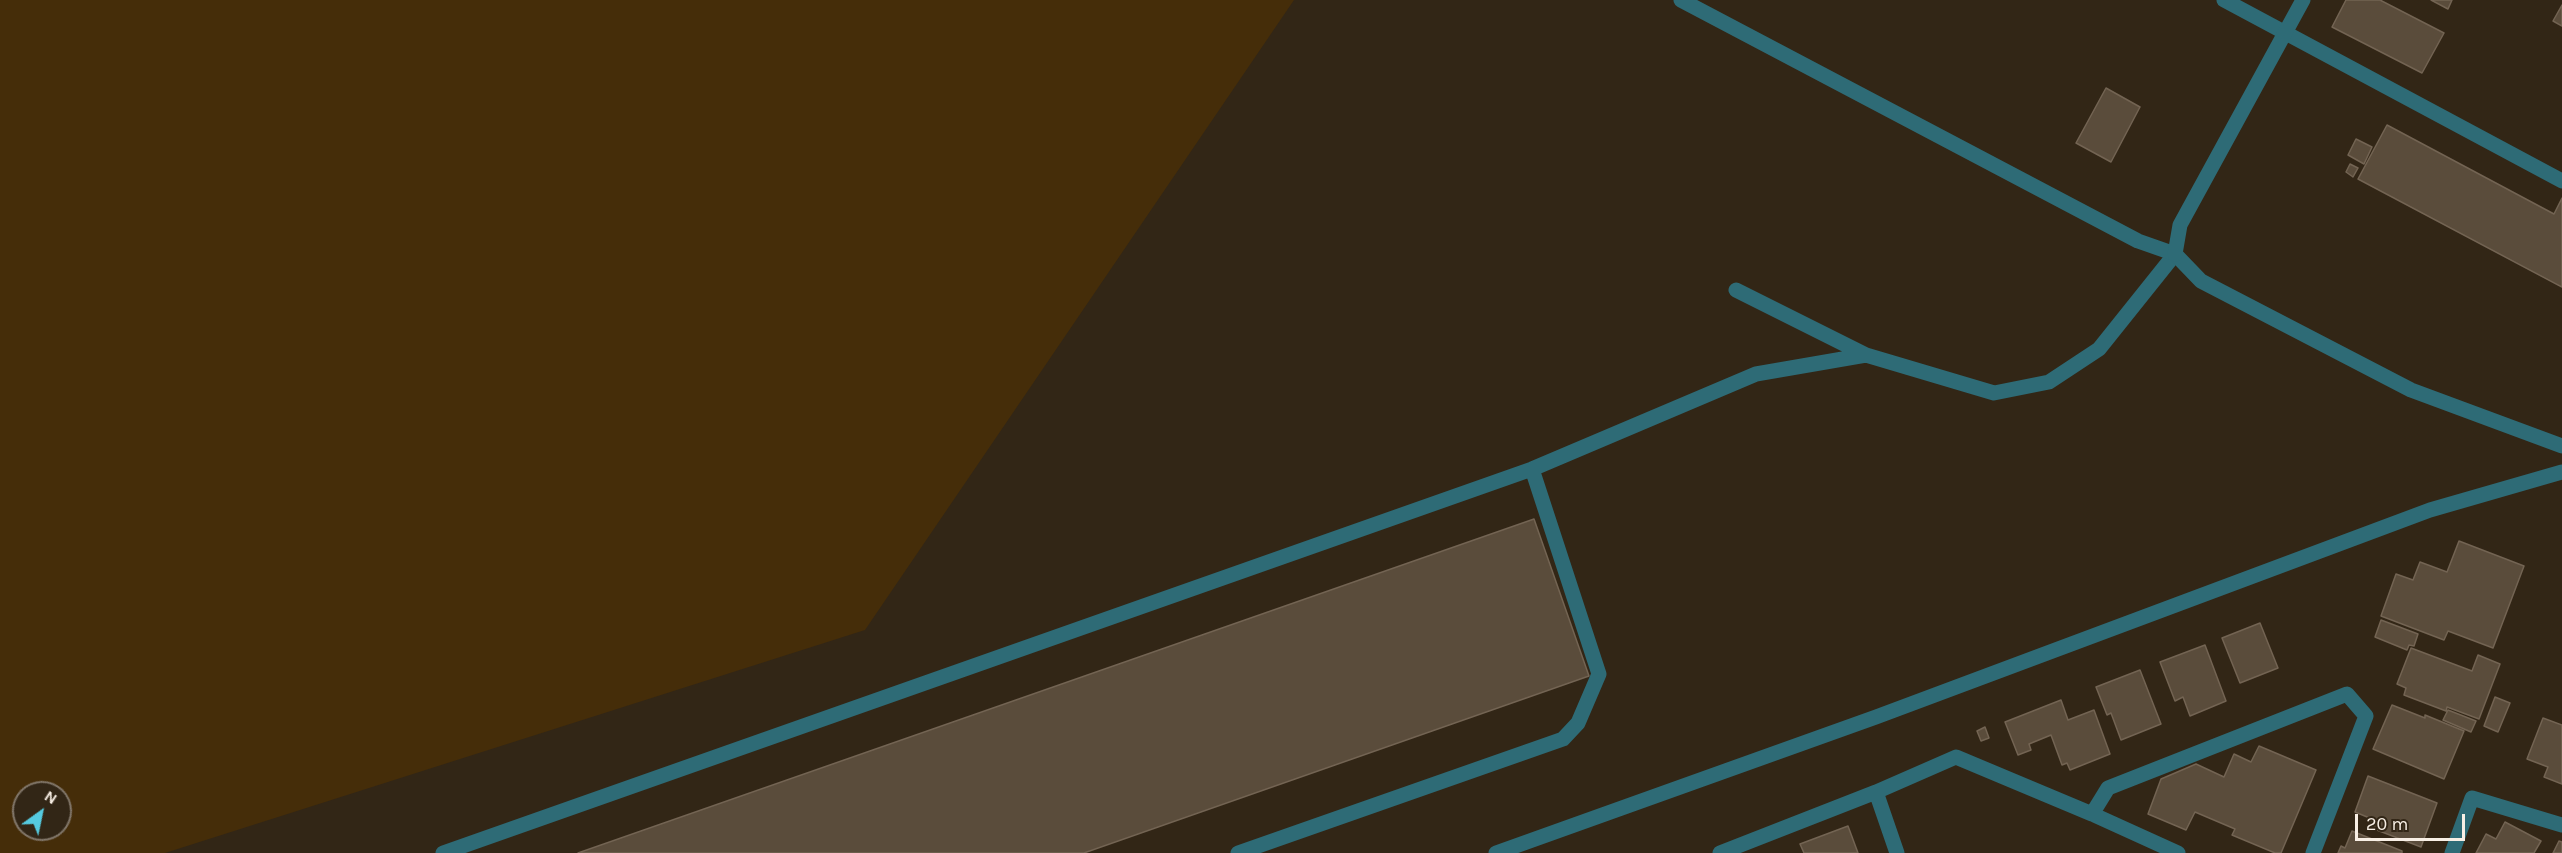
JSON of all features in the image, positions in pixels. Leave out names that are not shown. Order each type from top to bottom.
[{"type":"street","points":[[1681,0],[2138,241],[2175,254],[2201,281],[2411,390],[2562,446]]},
{"type":"street","points":[[2224,0],[2562,181]]},
{"type":"street","points":[[1736,290],[1866,355],[1994,393],[2049,381],[2099,349],[2175,254],[2180,225],[2303,0]]},
{"type":"street","points":[[443,853],[1532,469],[1756,374],[1866,355]]},
{"type":"street","points":[[1238,853],[1563,739],[1578,723],[1599,674],[1532,469]]},
{"type":"street","points":[[1497,853],[1876,717],[2430,510],[2562,472]]},
{"type":"street","points":[[2092,814],[2108,788],[2347,694],[2366,717],[2313,853]]},
{"type":"street","points":[[1720,853],[1876,792],[1956,757],[2178,853]]},
{"type":"street","points":[[1876,792],[1897,853]]},
{"type":"street","points":[[2452,853],[2472,798],[2562,825]]},
{"type":"shaded area","points":[[0,0],[1294,0],[865,630],[165,853],[0,853]]},
{"type":"building","points":[[2346,0],[2380,0],[2444,33],[2422,73],[2332,27]]},
{"type":"building","points":[[2431,0],[2452,0],[2448,9]]},
{"type":"building","points":[[2562,5],[2562,26],[2553,21]]},
{"type":"building","points":[[2106,88],[2140,107],[2111,162],[2076,143]]},
{"type":"building","points":[[2387,125],[2554,214],[2562,198],[2562,287],[2358,179]]},
{"type":"building","points":[[2356,139],[2372,147],[2364,164],[2348,155]]},
{"type":"building","points":[[2350,164],[2358,168],[2353,177],[2346,172]]},
{"type":"building","points":[[1534,519],[1589,676],[1084,853],[578,853]]},
{"type":"building","points":[[2459,541],[2524,566],[2493,648],[2448,631],[2444,640],[2381,616],[2396,574],[2413,580],[2420,562],[2447,572]]},
{"type":"building","points":[[2381,620],[2418,634],[2414,646],[2409,645],[2407,650],[2375,637]]},
{"type":"building","points":[[2260,623],[2278,668],[2240,683],[2222,638]]},
{"type":"building","points":[[2205,645],[2226,701],[2190,716],[2183,697],[2175,701],[2160,662]]},
{"type":"building","points":[[2411,648],[2472,671],[2478,655],[2500,664],[2479,719],[2447,707],[2446,711],[2404,695],[2406,688],[2397,684]]},
{"type":"building","points":[[2140,670],[2161,724],[2121,740],[2111,713],[2107,715],[2096,687]]},
{"type":"building","points":[[2495,697],[2510,703],[2498,732],[2484,726]]},
{"type":"building","points":[[2061,700],[2068,720],[2094,710],[2110,754],[2070,770],[2067,763],[2062,765],[2051,735],[2029,744],[2031,750],[2018,755],[2005,722]]},
{"type":"building","points":[[2392,705],[2425,718],[2425,715],[2464,731],[2444,779],[2373,749]]},
{"type":"building","points":[[2448,710],[2476,721],[2471,732],[2443,720]]},
{"type":"building","points":[[2543,718],[2562,725],[2562,784],[2544,777],[2548,767],[2527,759]]},
{"type":"building","points":[[1985,727],[1989,738],[1981,741],[1977,731]]},
{"type":"building","points":[[2259,746],[2316,770],[2281,853],[2275,853],[2232,835],[2235,829],[2195,812],[2186,830],[2148,814],[2161,779],[2196,764],[2224,777],[2234,754],[2251,762]]},
{"type":"building","points":[[2368,776],[2437,803],[2421,847],[2369,827],[2372,819],[2355,812]]},
{"type":"building","points":[[2505,822],[2541,841],[2534,853],[2476,853],[2486,834],[2496,839]]},
{"type":"building","points":[[1848,826],[1858,853],[1804,853],[1800,844]]},
{"type":"building","points":[[2352,831],[2402,851],[2402,853],[2338,853],[2341,846],[2345,848]]},
{"type":"building","points":[[2559,841],[2562,842],[2562,853],[2553,853]]}]
